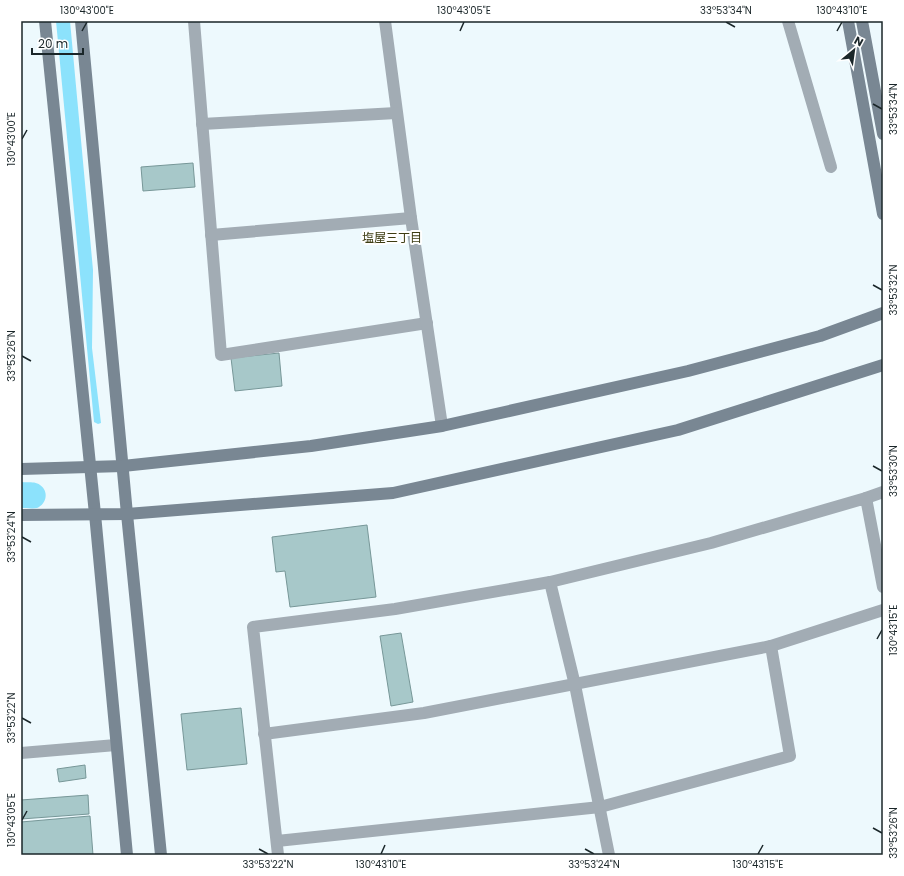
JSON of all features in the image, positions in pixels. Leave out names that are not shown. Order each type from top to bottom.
[{"type":"street","points":[[45,21],[95,514],[127,855]]},
{"type":"street","points":[[81,21],[127,514],[161,855]]},
{"type":"street","points":[[194,21],[221,355],[428,323]]},
{"type":"street","points":[[385,21],[396,113],[442,426]]},
{"type":"street","points":[[788,21],[831,167]]},
{"type":"street","points":[[848,21],[881,186],[883,214]]},
{"type":"street","points":[[862,21],[883,134]]},
{"type":"street","points":[[202,124],[396,113]]},
{"type":"street","points":[[211,236],[411,218]]},
{"type":"street","points":[[21,469],[123,466],[311,446],[442,426],[696,368],[820,336],[883,313]]},
{"type":"street","points":[[21,515],[127,514],[393,493],[678,430],[883,365]]},
{"type":"street","points":[[278,855],[253,627],[395,609],[550,582],[711,543],[883,492]]},
{"type":"street","points":[[866,498],[883,587]]},
{"type":"street","points":[[550,582],[575,685],[609,855]]},
{"type":"street","points":[[264,734],[424,713],[771,646],[883,610]]},
{"type":"street","points":[[277,841],[600,807],[790,756],[771,646]]},
{"type":"street","points":[[21,753],[116,745]]},
{"type":"shaded area","points":[[56,21],[70,21],[93,270],[92,348],[101,423],[98,424],[94,422]]},
{"type":"shaded area","points":[[21,482],[36,483],[43,488],[46,497],[43,504],[37,508],[21,508]]},
{"type":"building","points":[[193,163],[195,187],[143,191],[141,167]]},
{"type":"building","points":[[279,353],[282,386],[235,391],[231,358]]},
{"type":"building","points":[[367,525],[376,597],[290,607],[285,571],[276,572],[272,537]]},
{"type":"building","points":[[401,633],[413,702],[391,706],[380,636]]},
{"type":"building","points":[[241,708],[247,764],[187,770],[181,714]]},
{"type":"building","points":[[85,765],[86,778],[59,782],[57,769]]},
{"type":"building","points":[[88,795],[89,814],[21,819],[21,800]]},
{"type":"building","points":[[90,816],[93,855],[21,855],[21,822]]},
{"type":"district","name":"塩屋三丁目","points":[[392,237]]}]
